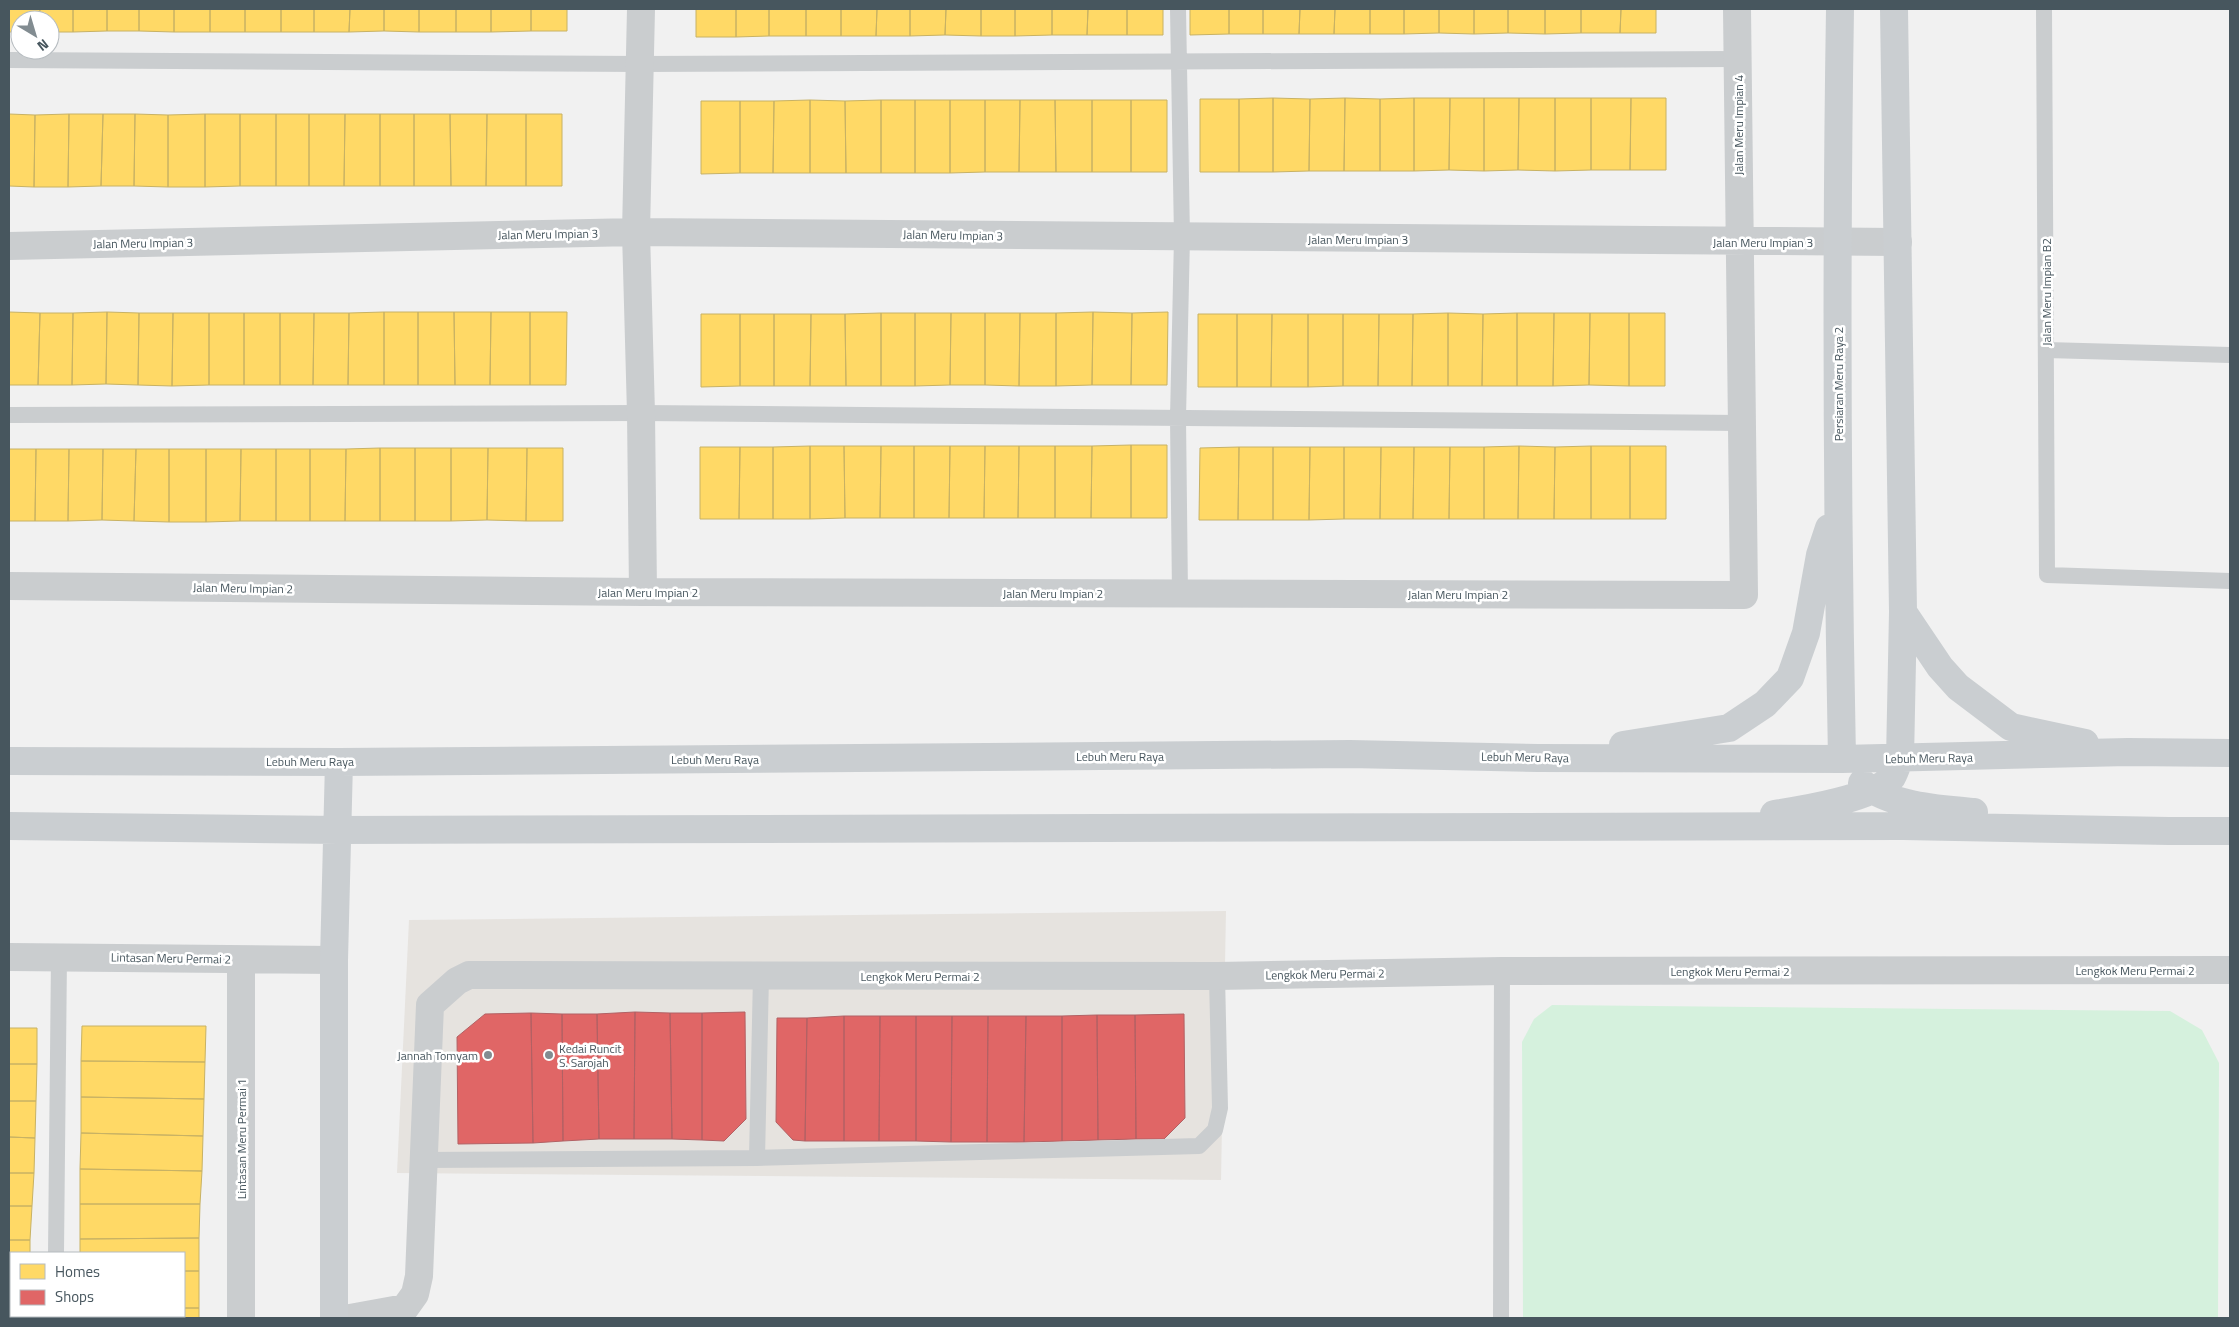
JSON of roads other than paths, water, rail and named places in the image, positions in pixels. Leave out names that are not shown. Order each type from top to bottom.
[{"type":"main road","name":"Persiaran Meru Raya 2","points":[[1840,9],[1836,242],[1842,759]]},
{"type":"main road","points":[[1671,828],[1811,808],[1872,791],[1892,777],[1900,759],[1902,612],[1895,14]]},
{"type":"main road","points":[[1538,758],[1729,728],[1765,704],[1790,678],[1806,634],[1820,555],[1838,500]]},
{"type":"main road","points":[[1902,612],[1940,666],[1958,687],[2011,727],[2128,752]]},
{"type":"main road","name":"Lebuh Meru Raya","points":[[9,761],[339,762],[1340,754],[1538,758],[1900,759],[2128,752],[2230,753]]},
{"type":"main road","points":[[1842,759],[1855,778],[1872,791],[1897,800],[1958,811],[2169,832]]},
{"type":"main road","points":[[334,1318],[334,960],[339,762]]},
{"type":"main road","points":[[9,826],[338,830],[1903,826],[2169,832],[2230,831]]},
{"type":"street","points":[[641,9],[636,232],[643,592]]},
{"type":"street","name":"Jalan Meru Impian 4","points":[[1737,9],[1739,242]]},
{"type":"street","name":"Jalan Meru Impian 3","points":[[9,246],[636,232],[1898,242]]},
{"type":"street","name":"Jalan Meru Impian 2","points":[[9,586],[643,592],[1744,595],[1739,242]]},
{"type":"street","name":"Lintasan Meru Permai 2","points":[[9,957],[334,960]]},
{"type":"street","name":"Lintasan Meru Permai 1","points":[[241,960],[241,1318]]},
{"type":"street","name":"Lengkok Meru Permai 2","points":[[423,1160],[430,1005],[457,981],[469,975],[1217,976],[1502,971],[2230,970]]},
{"type":"street","points":[[350,1318],[405,1308],[415,1294],[419,1276],[423,1160]]},
{"type":"lane","points":[[1178,9],[1182,237],[1178,418],[1180,594]]},
{"type":"lane","name":"Jalan Meru Impian B2","points":[[2044,9],[2047,575],[2230,581]]},
{"type":"lane","points":[[9,60],[640,64],[1737,60]]},
{"type":"lane","points":[[2046,350],[2230,355]]},
{"type":"lane","points":[[9,415],[641,413],[1741,422]]},
{"type":"lane","points":[[56,1252],[59,956]]},
{"type":"lane","points":[[1501,1318],[1502,971]]},
{"type":"lane","points":[[757,1158],[761,976]]},
{"type":"lane","points":[[423,1160],[757,1158],[1199,1146],[1214,1130],[1220,1108],[1217,976]]},
{"type":"place","name":"Jannah Tomyam","points":[[488,1055]]},
{"type":"place","name":"Kedai Runcit S. Sarojah","points":[[549,1055]]}]
